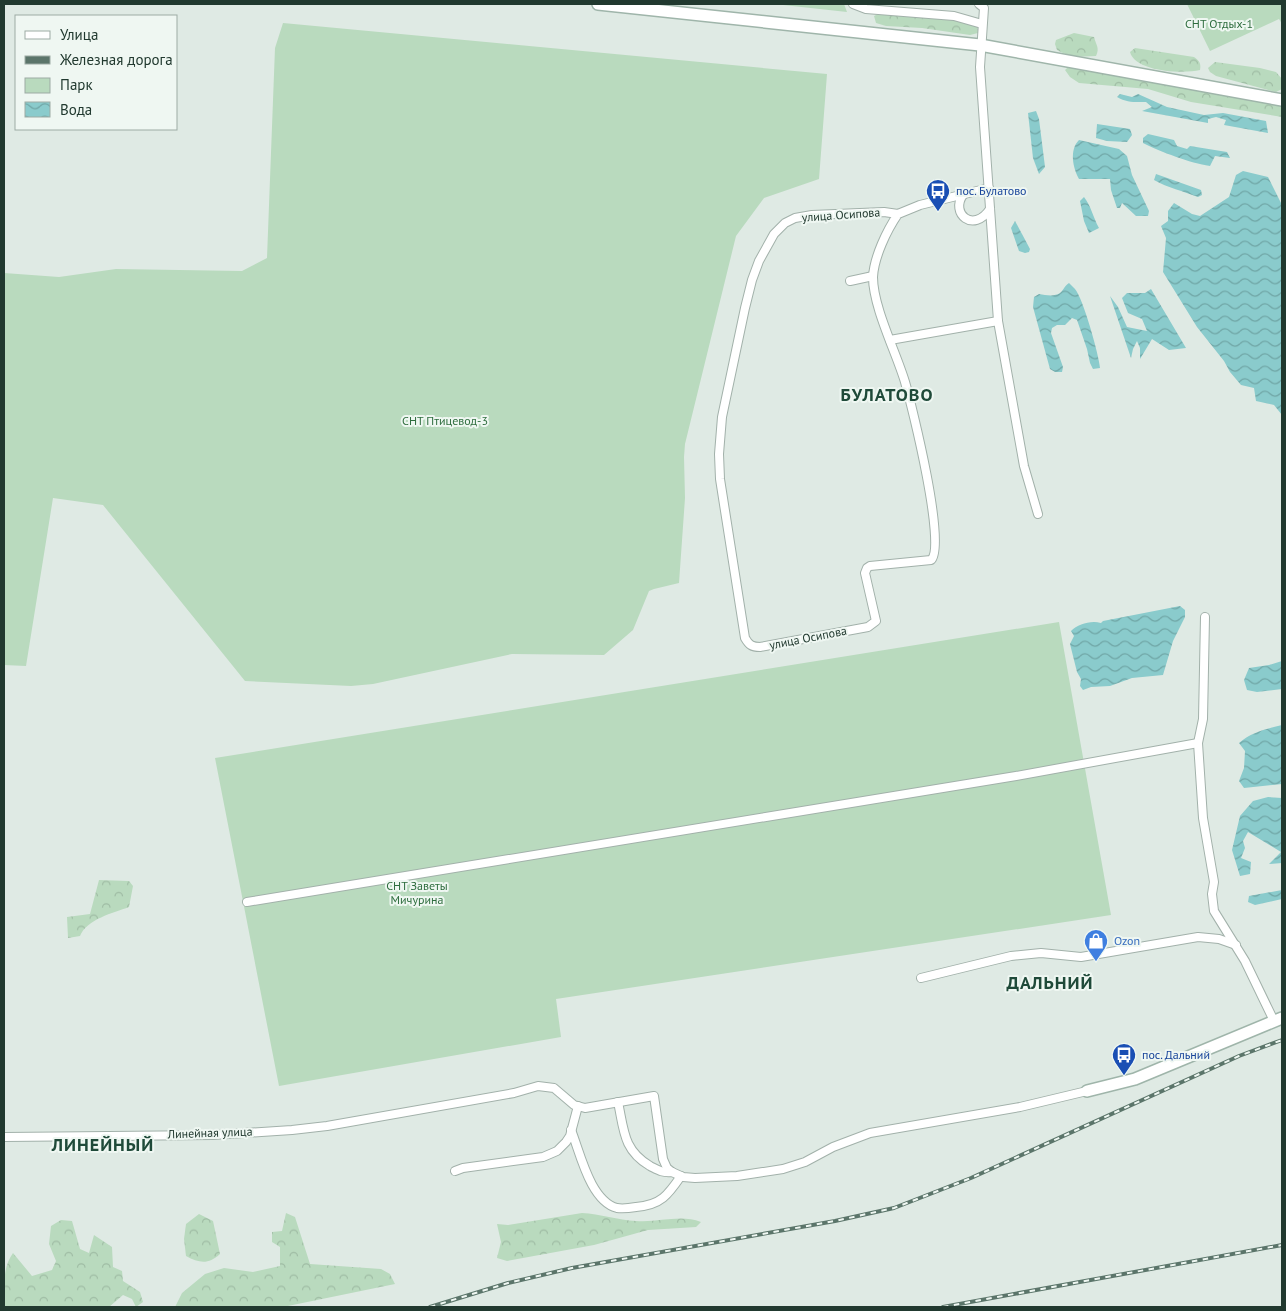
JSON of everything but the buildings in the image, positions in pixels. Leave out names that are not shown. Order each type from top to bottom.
[{"type":"main road","points":[[598,4],[662,7],[980,45],[1282,100]]},
{"type":"main road","points":[[1086,1091],[1135,1079],[1278,1020]]},
{"type":"street","points":[[853,4],[866,9],[954,16],[982,24]]},
{"type":"street","points":[[979,4],[984,8],[980,45],[982,100],[998,320],[1024,466],[1038,514]]},
{"type":"street","name":"улица Осипова","points":[[898,214],[881,243],[873,276],[877,301],[905,380],[916,421],[935,528],[936,553],[932,560],[870,566],[867,568],[865,573],[876,618],[873,624],[868,627],[753,647],[745,638],[720,479],[719,454],[722,417],[752,280],[760,261],[774,234],[785,223],[795,218],[812,214],[884,212],[898,214],[920,205],[988,188]]},
{"type":"street","points":[[963,195],[959,207],[961,215],[968,220],[976,221],[984,218],[990,209]]},
{"type":"street","points":[[850,282],[873,276]]},
{"type":"street","points":[[890,340],[998,320]]},
{"type":"street","points":[[1205,617],[1203,719],[1198,743],[1203,818],[1214,882],[1212,904],[1214,911],[1278,1020]]},
{"type":"street","points":[[247,902],[1016,776],[1198,743]]},
{"type":"street","points":[[922,978],[1011,956],[1042,953],[1081,957],[1198,937],[1219,939],[1236,946]]},
{"type":"street","name":"Линейная улица","points":[[4,1137],[213,1135],[292,1130],[327,1126],[505,1094],[538,1086],[554,1088],[574,1105],[578,1106]]},
{"type":"street","points":[[455,1171],[463,1168],[543,1157],[557,1151],[566,1142],[578,1106],[585,1108],[654,1096],[663,1158],[667,1168],[681,1176],[715,1178],[788,1168],[805,1162],[833,1147],[870,1133],[1027,1106],[1086,1091]]},
{"type":"street","points":[[618,1102],[628,1147],[644,1162],[660,1172],[672,1172]]},
{"type":"street","points":[[571,1130],[596,1191],[608,1204],[616,1208],[640,1207],[663,1200],[681,1176]]},
{"type":"green space","points":[[774,4],[844,4],[847,12]]},
{"type":"green space","name":"СНТ Отдых-1","points":[[1187,4],[1282,4],[1282,24],[1279,19],[1210,51]]},
{"type":"green space","points":[[880,13],[956,19],[977,25],[978,33],[970,35],[922,28],[886,26],[876,23],[874,16]]},
{"type":"green space","name":"СНТ Птицевод-3","points":[[283,23],[827,74],[819,179],[764,198],[736,236],[685,444],[685,498],[679,583],[649,591],[633,630],[604,655],[512,654],[373,684],[351,686],[245,681],[103,505],[53,498],[26,666],[4,665],[4,273],[59,277],[116,269],[242,271],[267,258],[275,48]]},
{"type":"green space","points":[[1074,33],[1094,37],[1098,49],[1096,56],[1076,56],[1057,50],[1056,40]]},
{"type":"green space","points":[[1135,48],[1194,57],[1200,63],[1200,70],[1183,72],[1150,68],[1134,59],[1130,52]]},
{"type":"green space","points":[[1215,62],[1276,72],[1282,79],[1282,89],[1276,92],[1216,76],[1208,68]]},
{"type":"green space","points":[[1076,65],[1282,103],[1282,117],[1191,102],[1148,89],[1079,83],[1070,77],[1065,70]]},
{"type":"green space","name":"СНТ Заветы Мичурина","points":[[1059,622],[1111,915],[556,999],[561,1037],[279,1086],[215,758]]},
{"type":"green space","points":[[99,880],[129,881],[133,886],[129,907],[94,921],[83,930],[80,936],[68,938],[67,917],[90,914]]},
{"type":"green space","points":[[286,1213],[295,1217],[310,1264],[381,1269],[390,1274],[395,1284],[283,1307],[175,1307],[182,1293],[205,1274],[224,1268],[253,1272],[280,1266],[280,1247],[272,1242],[272,1232],[282,1231]]},
{"type":"green space","points":[[582,1213],[636,1221],[685,1219],[701,1222],[696,1227],[648,1230],[594,1245],[507,1261],[497,1258],[501,1242],[497,1224],[508,1225]]},
{"type":"green space","points":[[199,1214],[213,1221],[220,1254],[216,1258],[203,1262],[186,1256],[184,1239],[186,1224]]},
{"type":"green space","points":[[61,1220],[72,1221],[80,1249],[89,1253],[94,1235],[112,1247],[113,1267],[122,1271],[123,1281],[140,1292],[143,1302],[136,1307],[132,1299],[123,1295],[109,1307],[4,1307],[5,1272],[9,1259],[13,1253],[32,1276],[52,1270],[56,1261],[49,1244],[51,1226]]},
{"type":"water","points":[[1120,94],[1132,97],[1138,94],[1167,107],[1204,115],[1223,113],[1266,121],[1268,133],[1224,125],[1226,120],[1216,117],[1208,119],[1208,123],[1142,111],[1152,107],[1146,102],[1132,102],[1121,99],[1117,97]]},
{"type":"water","points":[[1036,111],[1039,119],[1045,167],[1039,174],[1033,158],[1028,113]]},
{"type":"water","points":[[1097,124],[1130,129],[1132,135],[1127,142],[1107,141],[1096,138]]},
{"type":"water","points":[[1148,134],[1174,140],[1177,146],[1187,149],[1190,146],[1227,152],[1230,158],[1215,156],[1210,166],[1194,162],[1143,143],[1143,138]]},
{"type":"water","points":[[1079,140],[1119,149],[1127,156],[1132,175],[1149,211],[1148,216],[1136,216],[1122,203],[1120,208],[1117,208],[1111,190],[1110,179],[1079,179],[1075,170],[1073,154]]},
{"type":"water","points":[[1243,171],[1268,177],[1282,205],[1282,415],[1274,405],[1256,401],[1254,388],[1241,385],[1230,372],[1224,361],[1197,327],[1163,272],[1166,238],[1161,226],[1168,221],[1168,211],[1174,203],[1192,214],[1200,216],[1229,197],[1236,175]]},
{"type":"water","points":[[1156,174],[1201,190],[1202,195],[1198,197],[1159,183],[1154,180]]},
{"type":"water","points":[[1084,197],[1099,228],[1089,233],[1084,221],[1080,201]]},
{"type":"water","points":[[1015,221],[1030,249],[1029,252],[1019,251],[1011,228]]},
{"type":"water","points":[[1069,283],[1075,289],[1082,303],[1094,340],[1100,368],[1093,369],[1077,320],[1072,318],[1065,325],[1057,325],[1052,328],[1051,333],[1063,367],[1062,372],[1055,372],[1050,369],[1033,307],[1034,297],[1039,294],[1058,294]]},
{"type":"water","points":[[1151,289],[1186,348],[1169,350],[1152,339],[1140,359],[1140,348],[1137,341],[1131,358],[1110,296],[1118,307],[1127,327],[1147,331],[1142,319],[1128,313],[1122,298],[1127,293],[1145,293]]},
{"type":"water","points":[[1180,606],[1185,610],[1185,617],[1173,641],[1163,675],[1132,678],[1110,686],[1091,687],[1083,690],[1080,686],[1081,679],[1077,672],[1070,644],[1074,636],[1071,631],[1085,623],[1101,623],[1103,621]]},
{"type":"water","points":[[1282,661],[1282,689],[1257,692],[1247,690],[1244,680],[1249,668]]},
{"type":"water","points":[[1282,725],[1282,784],[1244,788],[1239,781],[1244,768],[1245,751],[1239,743],[1254,734]]},
{"type":"water","points":[[1268,797],[1282,798],[1282,863],[1269,864],[1281,852],[1248,832],[1243,841],[1245,848],[1241,858],[1251,862],[1250,874],[1240,876],[1232,850],[1240,816],[1253,801]]},
{"type":"water","points":[[1282,890],[1282,899],[1255,905],[1248,902],[1249,896]]},
{"type":"railway","points":[[430,1307],[508,1283],[572,1268],[835,1221],[894,1208],[971,1178],[1239,1056],[1282,1040]]},
{"type":"railway","points":[[943,1307],[1282,1245]]},
{"type":"place","name":"пос. Булатово","points":[[938,212]]},
{"type":"place","name":"Ozon","points":[[1096,962]]},
{"type":"place","name":"пос. Дальний","points":[[1124,1076]]},
{"type":"district","name":"БУЛАТОВО","points":[[887,395]]},
{"type":"district","name":"ДАЛЬНИЙ","points":[[1050,983]]},
{"type":"district","name":"ЛИНЕЙНЫЙ","points":[[103,1145]]}]
